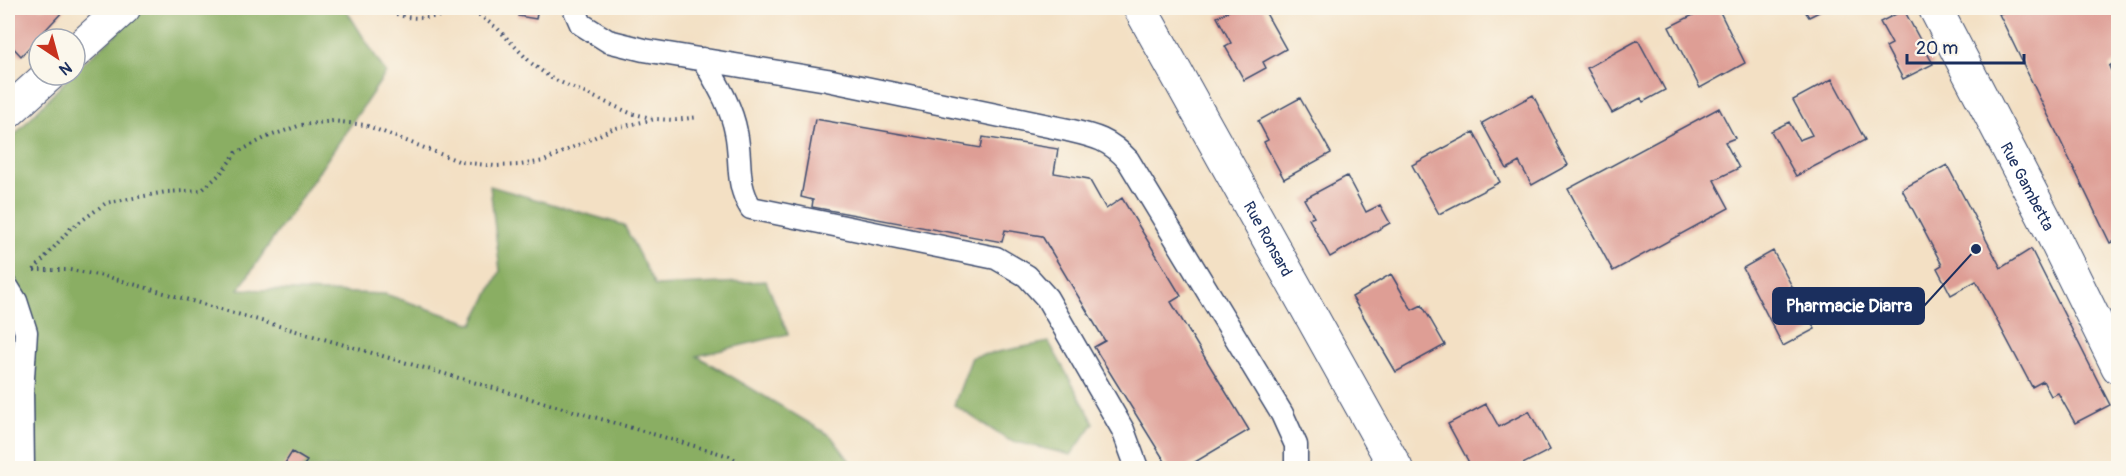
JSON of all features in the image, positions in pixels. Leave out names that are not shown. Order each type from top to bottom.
[{"type":"street","points":[[87,41],[124,8]]},
{"type":"street","name":"Rue Ronsard","points":[[1140,8],[1396,468]]},
{"type":"street","name":"Rue Gambetta","points":[[1935,8],[2052,231],[2118,367]]},
{"type":"street","points":[[8,112],[36,87]]},
{"type":"lane","points":[[574,8],[581,24],[608,41],[644,50],[827,80],[1068,130],[1101,138],[1118,148],[1128,160],[1282,414],[1296,445],[1296,468]]},
{"type":"lane","points":[[703,59],[727,103],[736,132],[743,196],[751,208],[996,258],[1027,276],[1047,298],[1123,430],[1137,468]]},
{"type":"lane","points":[[16,282],[16,301],[26,332],[22,392],[23,468]]},
{"type":"path","points":[[386,8],[396,15],[424,19],[451,13],[473,12]]},
{"type":"path","points":[[469,8],[497,28],[531,63],[551,78],[630,113],[655,119],[676,120],[713,113],[727,103]]},
{"type":"path","points":[[16,282],[33,270],[70,229],[106,203],[166,192],[202,190],[220,174],[236,153],[267,137],[301,125],[333,121],[365,125],[460,162],[495,166],[544,161],[612,129],[655,119]]},
{"type":"path","points":[[33,270],[70,270],[109,277],[729,456],[750,468]]},
{"type":"green space","points":[[146,8],[345,8],[386,73],[239,289],[385,294],[473,324],[500,271],[490,186],[624,225],[655,286],[766,281],[788,334],[697,356],[831,436],[855,468],[8,468],[8,142],[60,87],[87,87],[87,60]]},
{"type":"green space","points":[[1049,342],[1094,423],[1071,455],[1008,440],[954,405],[972,357]]},
{"type":"building","points":[[11,8],[66,8],[48,27],[27,27],[27,50],[21,56],[8,42],[8,11]]},
{"type":"building","points":[[520,8],[538,8],[536,19],[518,16]]},
{"type":"building","points":[[1234,8],[1263,8],[1286,49],[1263,62],[1266,68],[1244,80],[1225,46],[1231,43],[1217,17]]},
{"type":"building","points":[[1707,8],[1718,8],[1745,63],[1700,88],[1669,27]]},
{"type":"building","points":[[1803,8],[1827,8],[1809,17]]},
{"type":"building","points":[[2013,8],[2118,8],[2118,61],[2109,66],[2118,86],[2118,239],[2110,243],[1999,14]]},
{"type":"building","points":[[1904,10],[1933,64],[1903,79],[1886,47],[1892,44],[1880,22]]},
{"type":"building","points":[[1638,40],[1665,90],[1643,102],[1641,98],[1612,113],[1587,68]]},
{"type":"building","points":[[1832,79],[1865,140],[1796,176],[1771,131],[1789,122],[1799,140],[1812,135],[1793,100]]},
{"type":"building","points":[[1533,95],[1568,165],[1532,185],[1519,162],[1507,169],[1482,123]]},
{"type":"building","points":[[1300,98],[1331,153],[1284,179],[1264,142],[1268,140],[1258,121]]},
{"type":"building","points":[[1719,108],[1735,138],[1725,142],[1739,168],[1714,180],[1729,208],[1613,271],[1568,189]]},
{"type":"building","points":[[815,119],[981,148],[983,137],[1058,149],[1054,173],[1089,179],[1106,209],[1122,198],[1181,296],[1171,302],[1249,430],[1185,468],[1169,468],[1094,347],[1105,341],[1042,236],[1005,230],[1002,242],[812,207],[813,200],[801,197]]},
{"type":"building","points":[[1474,132],[1500,182],[1439,214],[1412,165]]},
{"type":"building","points":[[1947,165],[2001,268],[2031,249],[2110,405],[2075,423],[2058,393],[2051,396],[2043,381],[2032,387],[1976,281],[1951,295],[1937,268],[1942,265],[1902,189]]},
{"type":"building","points":[[1347,176],[1366,212],[1380,205],[1390,223],[1330,257],[1309,219],[1314,217],[1304,199]]},
{"type":"building","points":[[1773,251],[1815,329],[1783,346],[1743,268]]},
{"type":"building","points":[[1391,274],[1412,310],[1422,305],[1445,345],[1396,372],[1352,297]]},
{"type":"building","points":[[1486,404],[1499,427],[1529,411],[1550,450],[1515,468],[1472,468],[1448,424]]},
{"type":"building","points":[[292,452],[307,461],[302,468],[282,468]]},
{"type":"place","name":"Pharmacie Diarra","points":[[1976,249]]}]
